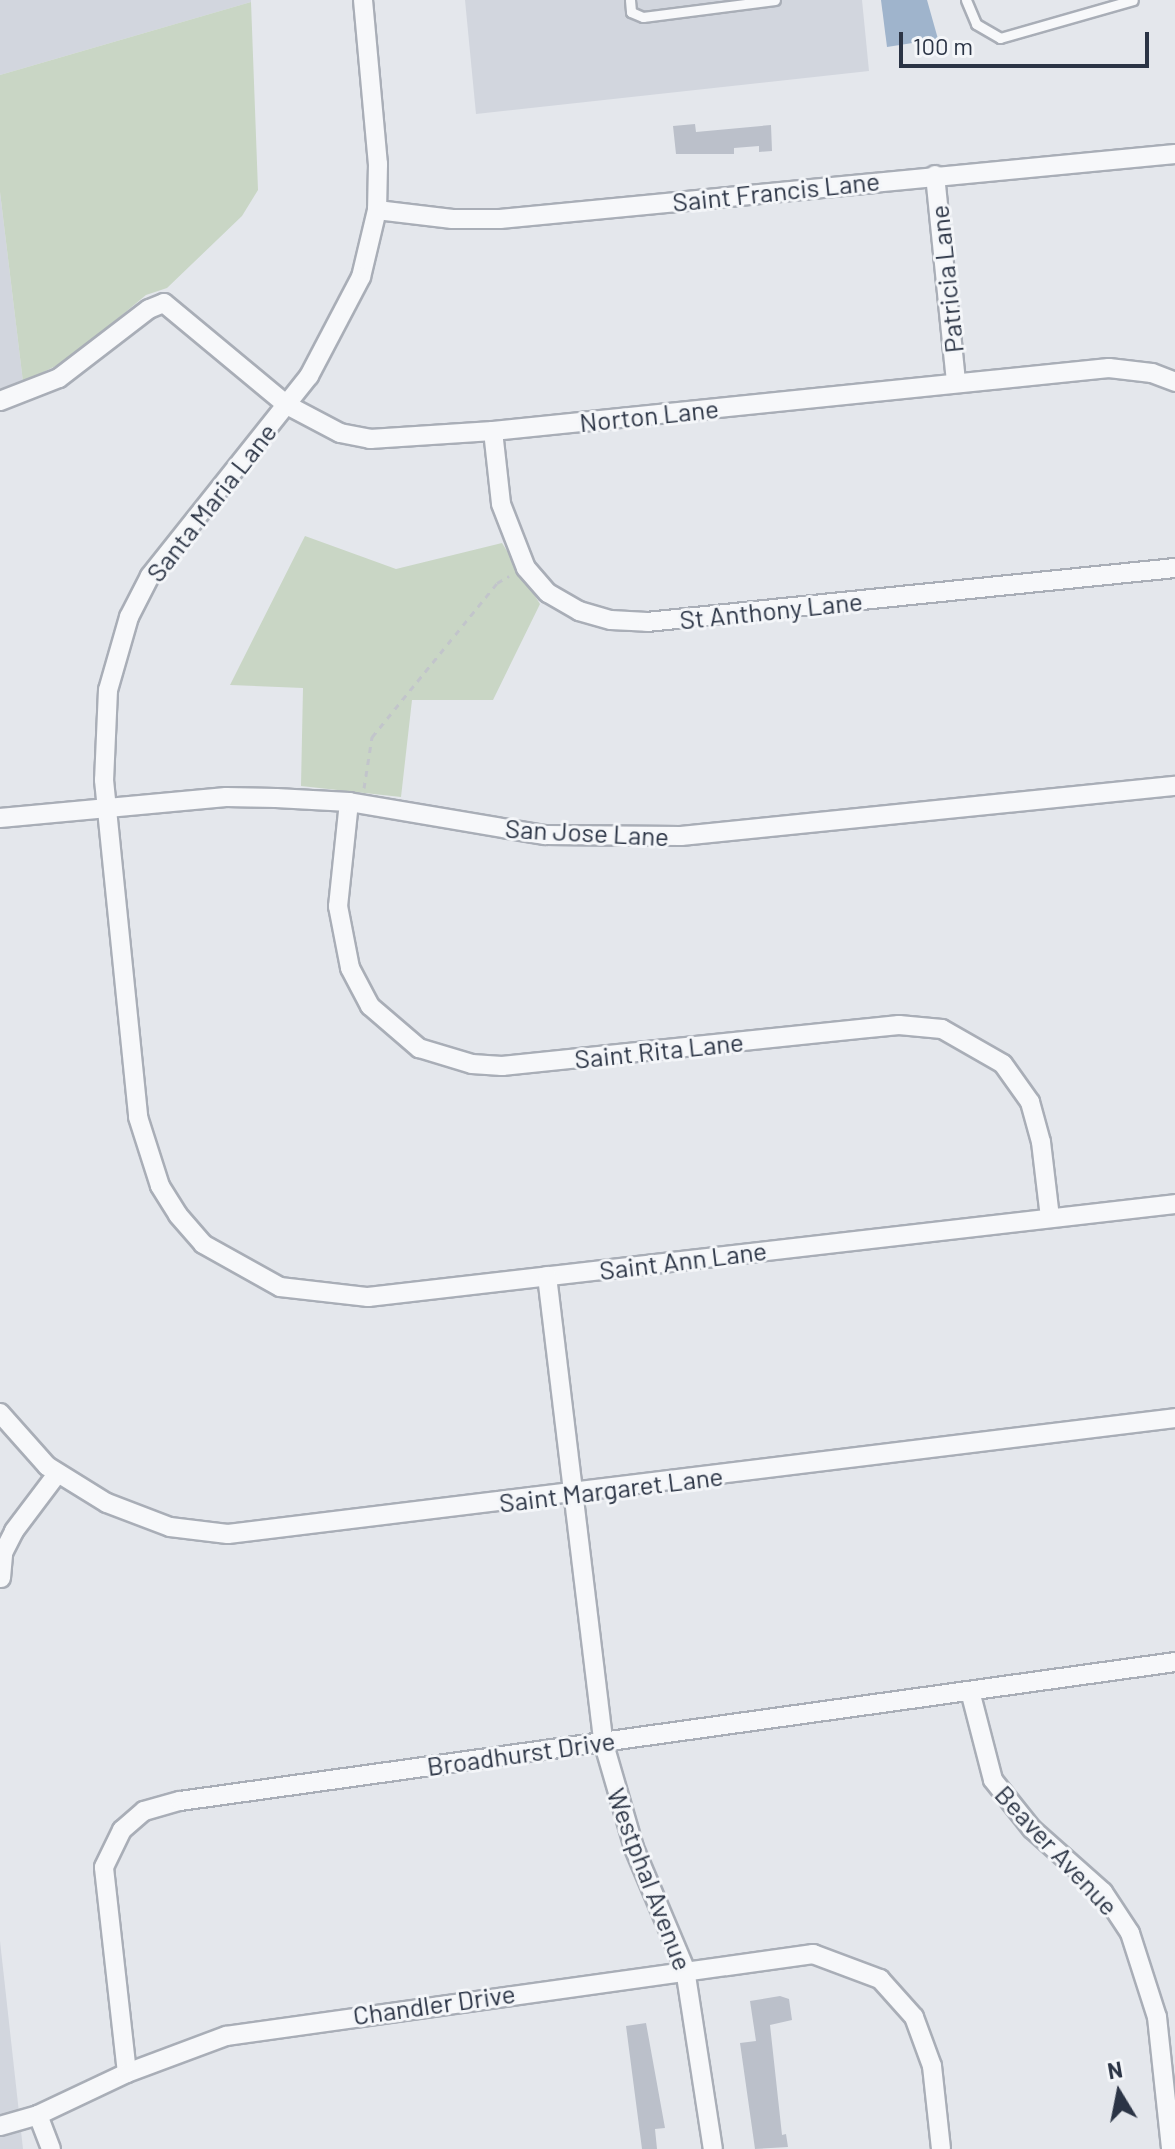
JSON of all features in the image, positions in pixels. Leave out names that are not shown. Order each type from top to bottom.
[{"type":"street","name":"Santa Maria Lane","points":[[203,1244],[160,1186],[138,1117],[107,808],[103,736],[108,690],[129,617],[172,544],[287,405],[331,342],[348,307],[377,210],[375,119],[363,0]]},
{"type":"street","name":"Saint Francis Lane","points":[[377,210],[452,219],[500,219],[1175,154]]},
{"type":"street","name":"Patricia Lane","points":[[935,175],[956,383]]},
{"type":"street","name":"Norton Lane","points":[[0,401],[59,378],[149,309],[164,303],[287,405],[340,433],[370,439],[493,431],[1109,368],[1152,373],[1175,382]]},
{"type":"street","name":"St Anthony Lane","points":[[493,431],[501,504],[526,568],[548,593],[579,611],[647,622],[1175,568]]},
{"type":"street","name":"San Jose Lane","points":[[0,818],[226,797],[355,803],[545,835],[667,837],[1175,786]]},
{"type":"street","name":"Saint Rita Lane","points":[[355,803],[338,906],[347,960],[370,1006],[419,1048],[472,1064],[502,1066],[899,1025],[942,1029],[1003,1064],[1030,1102],[1041,1142],[1050,1217]]},
{"type":"street","name":"Saint Ann Lane","points":[[203,1244],[280,1287],[322,1295],[368,1297],[1175,1204]]},
{"type":"street","name":"Westphal Avenue","points":[[547,1276],[603,1741],[634,1848],[685,1969],[713,2149]]},
{"type":"street","name":"Saint Margaret Lane","points":[[0,1413],[57,1474],[133,1515],[183,1529],[228,1534],[1175,1418]]},
{"type":"street","points":[[1,1578],[3,1553],[14,1531],[57,1474]]},
{"type":"street","name":"Broadhurst Drive","points":[[127,2073],[104,1867],[122,1830],[144,1811],[180,1801],[1175,1662]]},
{"type":"street","name":"Beaver Avenue","points":[[970,1691],[993,1780],[1032,1829],[1103,1892],[1130,1933],[1157,2017],[1171,2149]]},
{"type":"street","name":"Chandler Drive","points":[[0,2126],[38,2115],[187,2048],[275,2026],[813,1954],[880,1979],[899,1995],[926,2040],[941,2149]]},
{"type":"street","points":[[38,2115],[51,2149]]},
{"type":"lane","points":[[630,0],[631,12],[643,17],[775,0]]},
{"type":"lane","points":[[966,0],[976,24],[1000,38],[1133,0]]},
{"type":"path","points":[[355,803],[372,737],[497,583],[526,568]]},
{"type":"shaded area","points":[[0,0],[251,0],[251,2],[0,75]]},
{"type":"shaded area","points":[[465,0],[862,0],[869,71],[476,114]]},
{"type":"shaded area","points":[[0,192],[23,382],[0,389]]},
{"type":"shaded area","points":[[0,1941],[23,2149],[0,2149]]},
{"type":"green space","points":[[251,2],[258,190],[242,216],[167,288],[146,295],[68,360],[23,382],[0,192],[0,75]]},
{"type":"green space","points":[[305,536],[396,569],[502,543],[540,604],[493,700],[412,700],[401,797],[301,786],[303,688],[230,685]]},
{"type":"water","points":[[881,0],[927,0],[938,39],[887,47]]},
{"type":"building","points":[[695,124],[696,132],[771,125],[772,151],[759,152],[759,146],[734,148],[734,154],[676,154],[673,126]]},
{"type":"building","points":[[780,1996],[789,1999],[792,2020],[770,2025],[782,2135],[786,2134],[788,2147],[755,2149],[740,2043],[756,2041],[750,2001]]},
{"type":"building","points":[[646,2023],[665,2128],[655,2129],[657,2149],[642,2149],[626,2026]]}]
